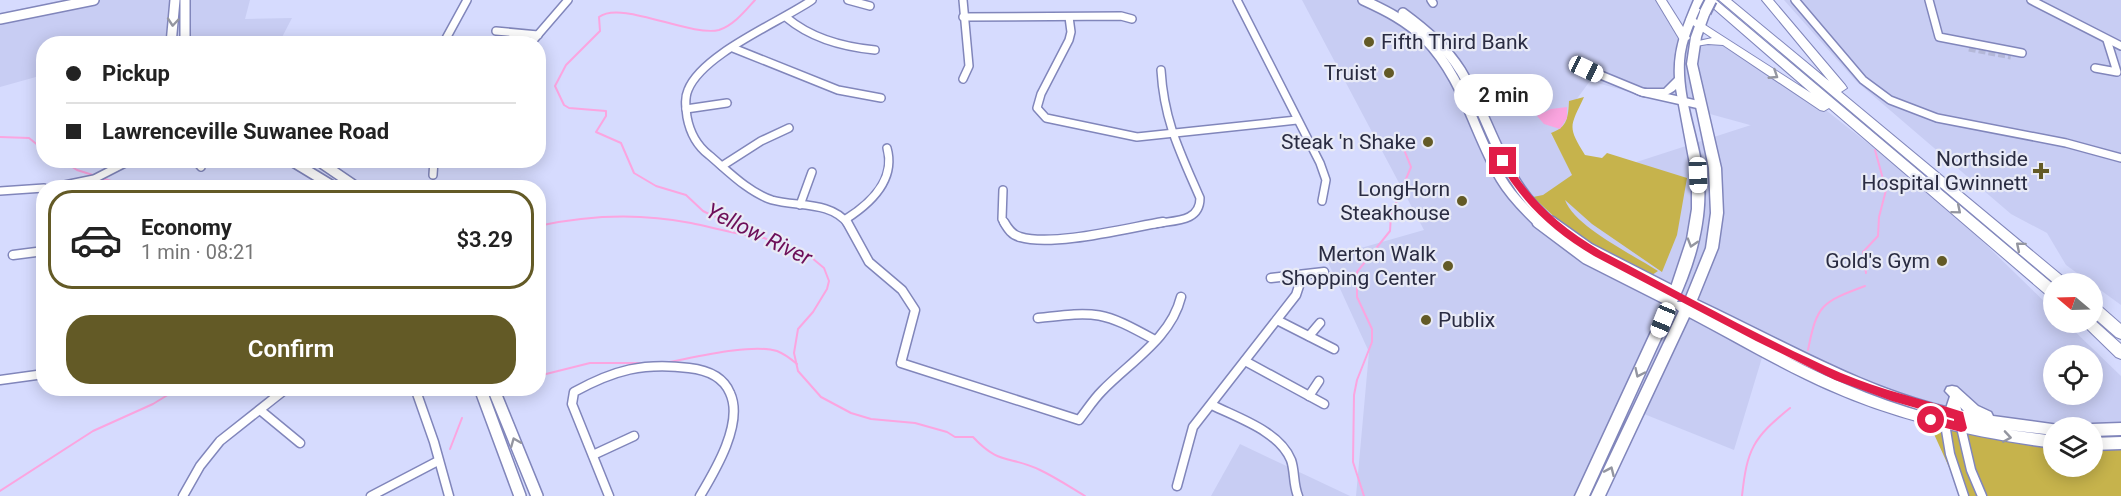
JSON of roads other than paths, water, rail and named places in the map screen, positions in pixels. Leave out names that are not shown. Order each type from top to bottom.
[{"type":"highway","points":[[1661,0],[1684,38]]},
{"type":"highway","points":[[1710,0],[2043,284]]},
{"type":"highway","points":[[1724,0],[2052,273]]},
{"type":"highway","points":[[1767,0],[1866,117]]},
{"type":"highway","points":[[1673,18],[1697,17],[1725,43],[1839,116],[1896,159]]},
{"type":"highway","points":[[1694,45],[1711,40],[1725,43]]},
{"type":"highway","points":[[2103,317],[2121,333]]},
{"type":"highway","points":[[2099,333],[2121,352]]},
{"type":"main road","points":[[0,13],[70,0]]},
{"type":"main road","points":[[0,19],[47,5],[94,0]]},
{"type":"main road","points":[[172,36],[175,0]]},
{"type":"main road","points":[[185,0],[185,36]]},
{"type":"main road","points":[[1363,0],[1401,19],[1427,39],[1449,69],[1503,183],[1535,220],[1546,230],[1601,266],[1673,297]]},
{"type":"main road","points":[[1377,0],[1402,12],[1424,27],[1449,53],[1471,88],[1493,140],[1517,185],[1551,223],[1597,254],[1792,366],[1838,388],[1889,408],[1953,420],[2043,428]]},
{"type":"main road","points":[[1582,496],[1673,297],[1694,239],[1699,192],[1696,154],[1684,102],[1679,60],[1684,38],[1710,0]]},
{"type":"main road","points":[[1598,496],[1688,306],[1712,248],[1717,213],[1715,168],[1692,64],[1697,17]]},
{"type":"main road","points":[[1640,92],[1667,92],[1680,79]]},
{"type":"main road","points":[[303,168],[323,180]]},
{"type":"main road","points":[[328,168],[346,180]]},
{"type":"main road","points":[[1952,391],[1973,411],[2012,426]]},
{"type":"main road","points":[[483,396],[520,496]]},
{"type":"main road","points":[[496,396],[537,496]]},
{"type":"main road","points":[[1953,420],[2006,437],[2043,441]]},
{"type":"main road","points":[[2103,430],[2121,429]]},
{"type":"main road","points":[[2103,444],[2121,443]]},
{"type":"street","points":[[448,36],[467,0]]},
{"type":"street","points":[[557,0],[566,1]]},
{"type":"street","points":[[812,0],[787,18],[750,35],[711,64],[694,80],[685,102],[687,126],[701,150],[762,196],[825,209],[846,219],[860,251],[869,263],[904,292],[913,303],[915,310],[901,363],[1079,420],[1092,401],[1137,360],[1155,339],[1181,307],[1181,297]]},
{"type":"street","points":[[848,0],[870,6]]},
{"type":"street","points":[[963,0],[969,66],[963,79]]},
{"type":"street","points":[[1236,0],[1320,163],[1326,180],[1322,201]]},
{"type":"street","points":[[1795,0],[1863,80],[1890,100],[1916,111],[1954,121],[2066,143],[2121,158]]},
{"type":"street","points":[[1929,0],[1939,37],[2022,53],[2018,57],[2012,56]]},
{"type":"street","points":[[2031,0],[2121,46]]},
{"type":"street","points":[[496,31],[538,35],[566,1]]},
{"type":"street","points":[[963,17],[1121,16],[1132,19]]},
{"type":"street","points":[[1069,17],[1071,32],[1041,94],[1037,108],[1046,118],[1137,137],[1297,120]]},
{"type":"street","points":[[787,18],[806,30],[837,42],[875,50]]},
{"type":"street","points":[[1947,39],[1969,48]]},
{"type":"street","points":[[2095,68],[2117,72],[2107,40]]},
{"type":"street","points":[[733,48],[825,86],[881,98]]},
{"type":"street","points":[[1586,69],[1640,92],[1700,105]]},
{"type":"street","points":[[1003,190],[1002,219],[1010,232],[1032,240],[1056,239],[1188,218],[1196,214],[1200,206],[1200,198],[1172,133],[1163,101],[1161,70]]},
{"type":"street","points":[[686,110],[727,102]]},
{"type":"street","points":[[722,166],[761,141],[789,128]]},
{"type":"street","points":[[846,219],[868,205],[888,175],[891,159],[887,147]]},
{"type":"street","points":[[89,180],[116,168]]},
{"type":"street","points":[[433,168],[433,175]]},
{"type":"street","points":[[800,205],[812,172]]},
{"type":"street","points":[[0,191],[36,189]]},
{"type":"street","points":[[13,255],[36,252]]},
{"type":"street","points":[[1271,278],[1324,272]]},
{"type":"street","points":[[1177,486],[1193,427],[1296,295],[1299,286],[1296,276]]},
{"type":"street","points":[[1038,318],[1083,312],[1097,313],[1113,318],[1155,339]]},
{"type":"street","points":[[1277,320],[1334,349]]},
{"type":"street","points":[[1309,336],[1320,322]]},
{"type":"street","points":[[1245,361],[1324,404]]},
{"type":"street","points":[[609,496],[572,404],[574,392],[607,375],[640,367],[689,365],[713,371],[726,382],[734,397],[732,425],[724,455],[700,496]]},
{"type":"street","points":[[0,380],[36,375]]},
{"type":"street","points":[[1309,396],[1319,381]]},
{"type":"street","points":[[183,496],[200,466],[220,441],[277,396]]},
{"type":"street","points":[[418,396],[449,496]]},
{"type":"street","points":[[1212,405],[1267,434],[1287,450],[1292,462],[1292,484],[1298,496]]},
{"type":"street","points":[[260,410],[300,443]]},
{"type":"street","points":[[1953,420],[1950,454],[1964,496]]},
{"type":"street","points":[[1953,420],[1982,496]]},
{"type":"street","points":[[593,454],[634,436]]},
{"type":"street","points":[[371,496],[438,461]]},
{"type":"waterway","name":"Yellow River","points":[[755,0],[734,21],[719,30],[691,29],[623,13],[609,13],[599,17],[600,31],[566,65],[555,86],[564,105],[569,108],[606,111],[606,116],[596,132],[621,143],[634,173],[656,186],[686,195],[703,211],[713,216],[752,227],[764,238]]},
{"type":"waterway","points":[[0,137],[29,138],[36,144]]},
{"type":"waterway","points":[[1364,496],[1353,462],[1354,395],[1357,380],[1372,342],[1372,329],[1357,297],[1357,272],[1390,231],[1391,215],[1411,167],[1401,142]]},
{"type":"waterway","points":[[1866,273],[1863,252],[1878,236],[1879,217],[1886,190],[1875,150]]},
{"type":"waterway","points":[[74,168],[96,176]]},
{"type":"waterway","points":[[102,178],[108,180]]},
{"type":"waterway","points":[[546,225],[576,219],[653,218],[691,223],[764,238]]},
{"type":"waterway","name":"Yellow River","points":[[764,238],[812,258],[824,268],[829,281],[827,289],[813,312],[798,329],[794,353],[796,364]]},
{"type":"waterway","points":[[1808,350],[1815,323],[1824,307],[1839,296],[1865,286]]},
{"type":"waterway","points":[[664,363],[721,352],[766,349],[777,351],[796,364]]},
{"type":"waterway","points":[[546,374],[590,363],[643,363]]},
{"type":"waterway","name":"Yellow River","points":[[796,364],[798,371],[821,397],[851,413],[871,419],[915,423],[947,432],[955,437],[973,437],[990,452],[1040,470],[1085,496]]},
{"type":"waterway","points":[[0,491],[93,431],[166,396]]},
{"type":"waterway","points":[[1742,496],[1746,467],[1754,446],[1768,428],[1790,408]]},
{"type":"waterway","points":[[450,449],[462,418]]},
{"type":"tunnel","points":[[1969,48],[2011,56]]},
{"type":"place","name":"Fifth Third Bank","points":[[1369,42]]},
{"type":"place","name":"Truist","points":[[1389,73]]},
{"type":"place","name":"Steak 'n Shake","points":[[1428,142]]},
{"type":"place","name":"Northside Hospital Gwinnett","points":[[2041,171]]},
{"type":"place","name":"LongHorn Steakhouse","points":[[1462,201]]},
{"type":"place","name":"Gold's Gym","points":[[1942,261]]},
{"type":"place","name":"Merton Walk Shopping Center","points":[[1448,266]]},
{"type":"place","name":"Publix","points":[[1426,320]]}]
